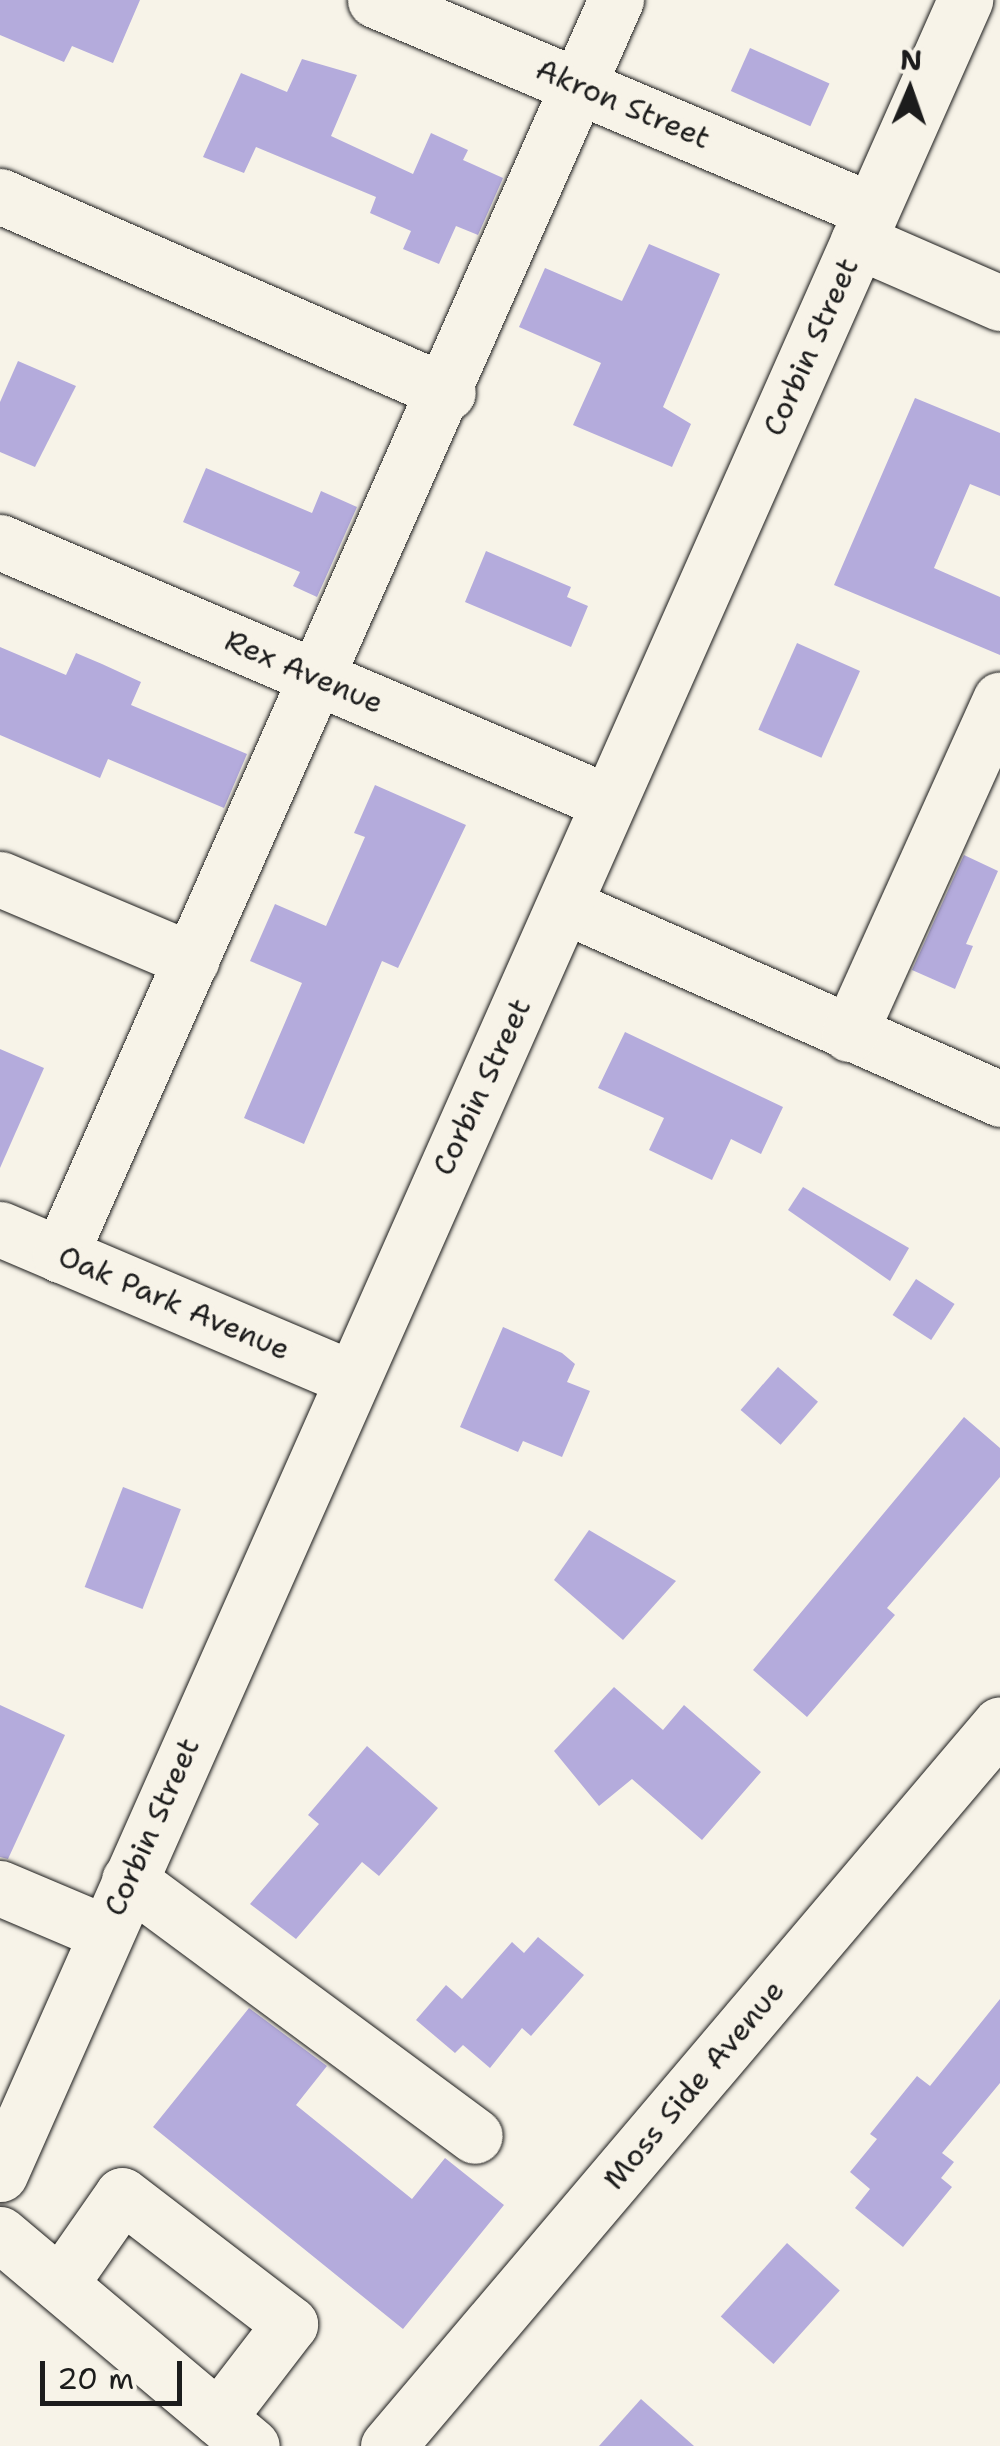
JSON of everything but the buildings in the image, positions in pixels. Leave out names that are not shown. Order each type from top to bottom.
[{"type":"street","name":"Akron Street","points":[[375,0],[580,85],[865,226],[1000,302]]},
{"type":"street","points":[[60,1255],[448,393],[616,0]]},
{"type":"street","name":"Corbin Street","points":[[0,2174],[349,1377],[564,906],[965,0]]},
{"type":"street","points":[[0,196],[448,393]]},
{"type":"street","name":"Rex Avenue","points":[[0,542],[608,802]]},
{"type":"street","points":[[850,1034],[1000,699]]},
{"type":"street","points":[[0,879],[192,960]]},
{"type":"street","points":[[564,906],[1000,1099]]},
{"type":"street","name":"Oak Park Avenue","points":[[0,1230],[349,1377]]},
{"type":"street","name":"Moss Side Avenue","points":[[388,2446],[1000,1724]]},
{"type":"street","points":[[129,1880],[475,2136]]},
{"type":"street","points":[[0,1888],[106,1933]]},
{"type":"street","points":[[0,2234],[60,2284],[209,2424],[290,2324],[122,2195],[60,2284]]}]
